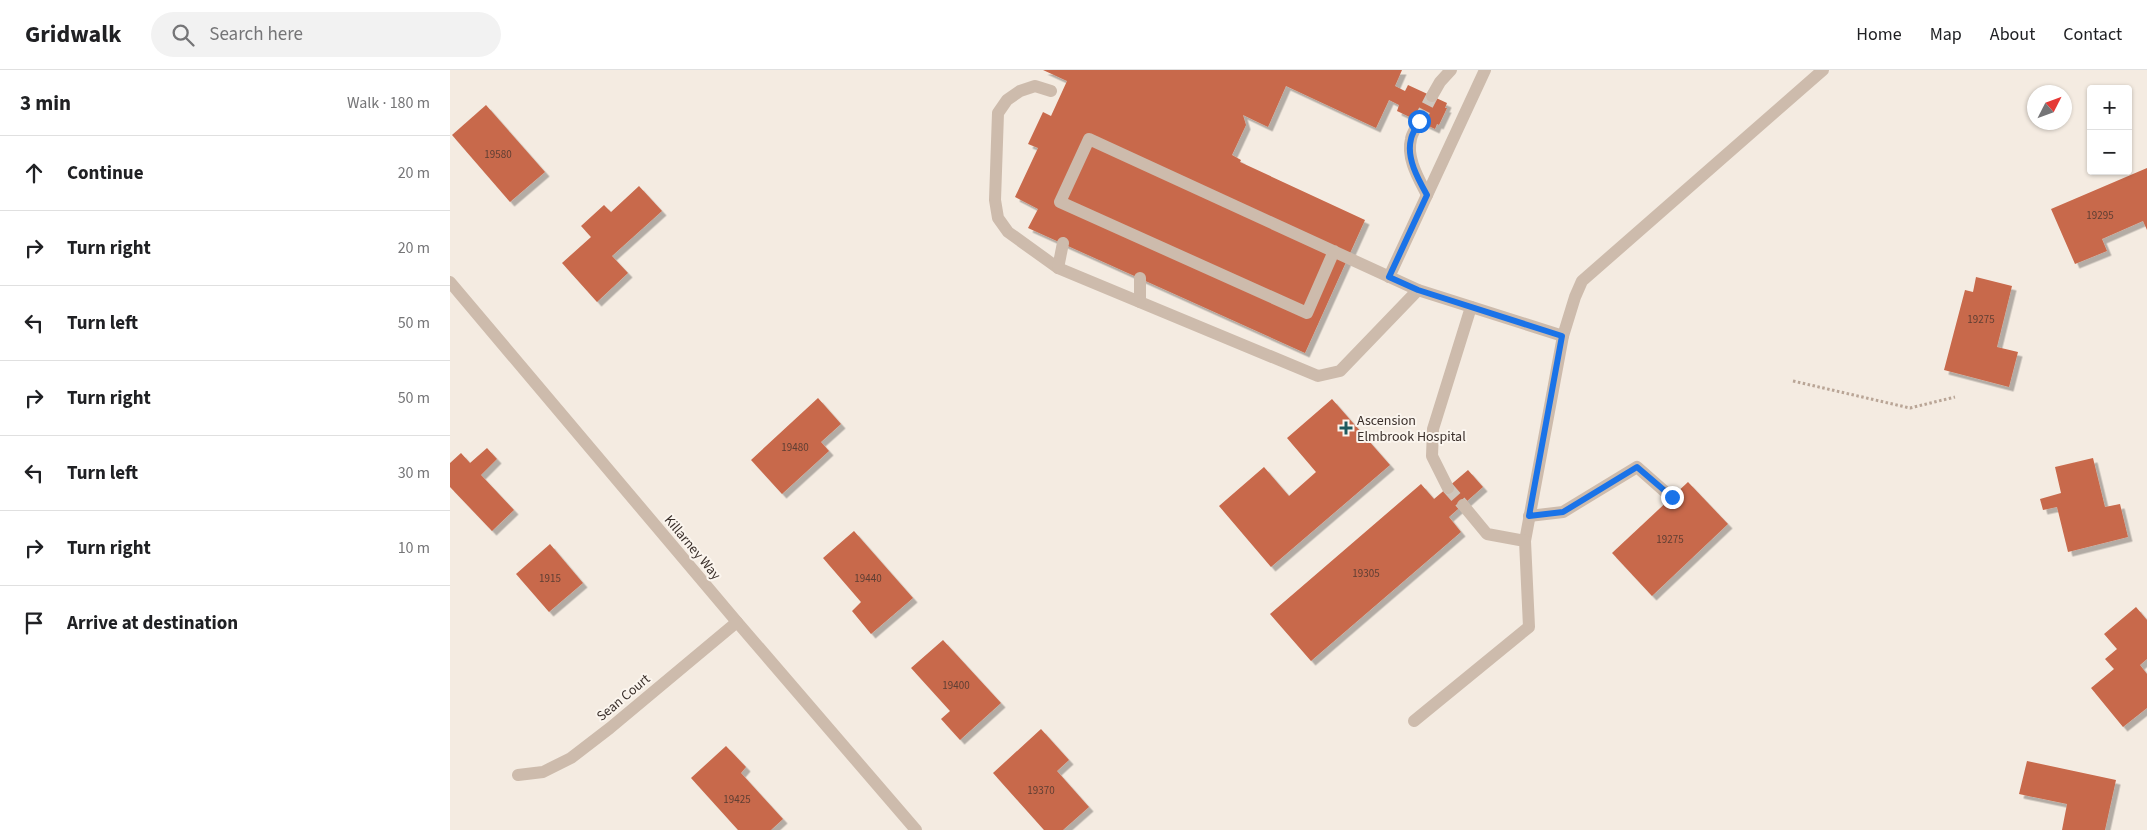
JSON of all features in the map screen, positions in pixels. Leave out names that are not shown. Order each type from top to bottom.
[{"type":"street","points":[[1432,96],[1440,82],[1451,70]]},
{"type":"street","points":[[1389,277],[1485,70]]},
{"type":"street","points":[[1414,721],[1529,626],[1524,541],[1562,336],[1582,281],[1823,70]]},
{"type":"street","points":[[1051,91],[1035,86],[1020,91],[1007,100],[998,113],[995,200],[998,218],[1008,232],[1058,268],[1318,376],[1340,371],[1418,290]]},
{"type":"street","points":[[1419,121],[1410,139],[1411,156],[1416,175],[1427,195]]},
{"type":"street","points":[[1334,251],[1307,313],[1060,202],[1089,139],[1334,251],[1418,290],[1562,336]]},
{"type":"street","points":[[1058,268],[1063,244]]},
{"type":"street","points":[[1140,278],[1140,302]]},
{"type":"street","name":"Killarney Way","points":[[450,282],[737,622],[916,830]]},
{"type":"street","points":[[1448,488],[1432,456],[1433,429],[1471,307]]},
{"type":"street","points":[[1529,516],[1563,512],[1637,467],[1672,497]]},
{"type":"street","points":[[1463,505],[1486,534],[1524,541]]},
{"type":"street","name":"Sean Court","points":[[518,775],[544,772],[571,758],[610,728],[737,622]]},
{"type":"path","points":[[1794,381],[1910,408],[1955,397]]},
{"type":"building","points":[[1043,70],[1402,70],[1395,86],[1405,91],[1408,85],[1447,103],[1445,108],[1447,108],[1435,129],[1397,111],[1399,105],[1389,100],[1376,128],[1286,86],[1268,127],[1243,115],[1246,125],[1232,155],[1241,160],[1240,162],[1365,220],[1305,353],[1028,228],[1038,209],[1015,197],[1038,148],[1028,144],[1043,112],[1051,116],[1067,81]]},
{"type":"building","points":[[486,105],[545,172],[510,202],[452,135]]},
{"type":"building","points":[[2147,168],[2147,230],[2143,221],[2102,239],[2107,251],[2075,264],[2051,209]]},
{"type":"building","points":[[639,186],[662,211],[612,256],[628,273],[597,302],[562,263],[591,237],[581,226],[604,205],[611,212]]},
{"type":"building","points":[[1976,277],[2012,286],[1997,347],[2018,352],[2009,387],[1944,370],[1965,290],[1973,292]]},
{"type":"building","points":[[818,398],[841,424],[821,442],[829,451],[782,494],[751,460]]},
{"type":"building","points":[[1332,399],[1390,465],[1271,567],[1219,506],[1264,467],[1289,496],[1316,472],[1287,438]]},
{"type":"building","points":[[487,448],[497,459],[481,475],[514,510],[492,531],[450,487],[450,463],[461,453],[470,463]]},
{"type":"building","points":[[2093,458],[2105,507],[2120,504],[2128,537],[2068,552],[2057,507],[2043,510],[2040,499],[2061,493],[2055,467]]},
{"type":"building","points":[[1468,470],[1483,487],[1449,517],[1461,532],[1311,661],[1270,614],[1421,484],[1434,499]]},
{"type":"building","points":[[1688,482],[1728,524],[1652,596],[1612,553]]},
{"type":"building","points":[[854,531],[913,598],[871,634],[852,611],[861,602],[823,558]]},
{"type":"building","points":[[550,544],[583,583],[549,612],[516,574]]},
{"type":"building","points":[[2136,607],[2147,620],[2147,659],[2140,665],[2147,674],[2147,708],[2123,727],[2091,688],[2114,669],[2105,659],[2117,649],[2104,634]]},
{"type":"building","points":[[943,640],[1001,703],[960,740],[941,719],[950,711],[911,668]]},
{"type":"building","points":[[1041,729],[1069,760],[1057,771],[1089,807],[1063,830],[1044,830],[993,773]]},
{"type":"building","points":[[726,746],[746,767],[741,773],[783,819],[771,830],[738,830],[691,778]]},
{"type":"building","points":[[2027,761],[2116,780],[2105,830],[2062,830],[2067,804],[2019,794]]},
{"type":"tunnel","points":[[1419,121],[1432,96]]},
{"type":"tunnel","points":[[1448,488],[1463,505]]},
{"type":"place","name":"Ascension Elmbrook Hospital","points":[[1346,428]]},
{"type":"route","points":[[1419,121],[1410,139],[1411,156],[1416,175],[1427,195],[1389,277],[1418,290],[1562,336],[1529,516],[1563,512],[1637,467],[1672,497]]}]
